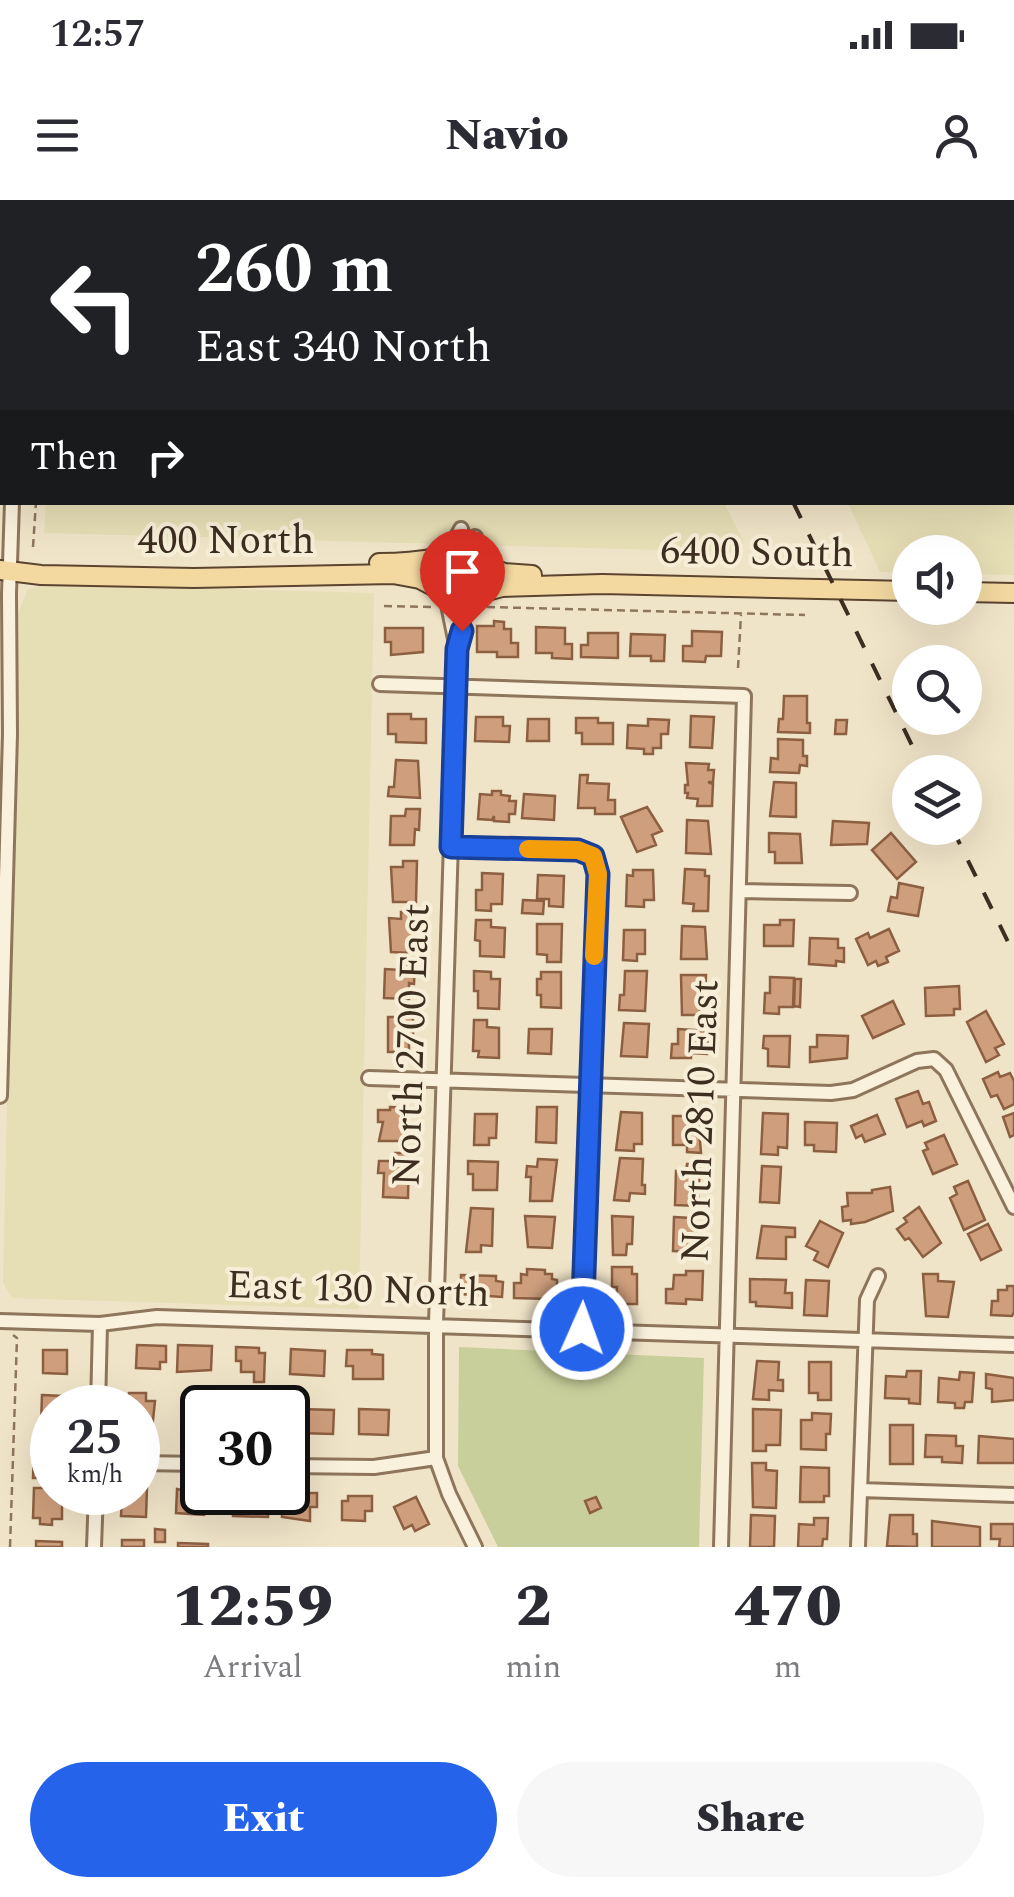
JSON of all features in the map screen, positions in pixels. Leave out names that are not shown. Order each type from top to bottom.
[{"type":"main road","points":[[460,550],[479,561],[484,576],[478,597],[442,599],[435,573],[445,555],[460,550]]},
{"type":"main road","name":"400 North","points":[[4,571],[39,564],[222,567],[399,562],[445,555]]},
{"type":"main road","name":"6400 South","points":[[479,561],[514,574],[602,584]]},
{"type":"main road","name":"400 North","points":[[4,571],[194,578],[392,574],[420,579],[442,599]]},
{"type":"main road","name":"6400 South","points":[[478,597],[518,586],[602,584],[892,591]]},
{"type":"main road","points":[[982,593],[1014,594]]},
{"type":"street","points":[[0,1096],[10,734],[4,571],[12,505]]},
{"type":"street","points":[[445,555],[460,529]]},
{"type":"street","points":[[475,537],[479,561]]},
{"type":"street","name":"North 2700 East","points":[[436,1458],[436,1324],[457,649],[467,605],[478,597]]},
{"type":"street","name":"North 2700 East","points":[[442,599],[457,649]]},
{"type":"street","points":[[380,684],[456,686]]},
{"type":"street","name":"North 2810 East","points":[[456,686],[744,696],[722,1547]]},
{"type":"street","points":[[451,847],[578,850],[593,856],[598,874],[582,1329]]},
{"type":"street","points":[[741,891],[850,893]]},
{"type":"street","points":[[369,1078],[831,1093],[853,1090],[917,1060],[934,1059],[946,1070],[1014,1207]]},
{"type":"street","points":[[858,1547],[867,1300],[878,1276]]},
{"type":"street","name":"East 130 North","points":[[0,1321],[100,1324],[157,1317],[1014,1345]]},
{"type":"street","points":[[99,1385],[100,1324]]},
{"type":"street","points":[[310,1466],[374,1467],[436,1458],[448,1494],[475,1547]]},
{"type":"street","points":[[860,1490],[1014,1495]]},
{"type":"street","points":[[94,1547],[95,1515]]},
{"type":"path","points":[[34,546],[36,505]]},
{"type":"path","points":[[478,597],[806,616]]},
{"type":"path","points":[[384,606],[434,607],[442,599]]},
{"type":"path","points":[[738,668],[740,614]]},
{"type":"path","points":[[10,1547],[17,1338],[12,1335]]},
{"type":"shaded area","points":[[46,505],[725,505],[744,543],[731,552],[44,533]]},
{"type":"shaded area","points":[[849,505],[1014,505],[1014,575],[982,574],[982,535],[892,535],[892,572],[880,572]]},
{"type":"shaded area","points":[[45,584],[374,593],[359,1309],[12,1298],[3,1283],[18,614],[27,590]]},
{"type":"green space","points":[[459,1347],[704,1358],[699,1547],[498,1547],[458,1466]]},
{"type":"building","points":[[494,621],[504,622],[504,629],[511,629],[511,643],[518,643],[518,657],[477,652],[477,626],[494,626]]},
{"type":"building","points":[[536,627],[565,628],[565,644],[572,644],[572,659],[536,653]]},
{"type":"building","points":[[385,628],[423,628],[423,652],[391,655],[391,642],[385,642]]},
{"type":"building","points":[[692,631],[722,632],[721,656],[706,656],[705,662],[683,661],[683,646],[692,646]]},
{"type":"building","points":[[588,633],[618,633],[618,658],[581,657],[581,645],[588,645]]},
{"type":"building","points":[[631,634],[665,635],[664,661],[651,661],[651,656],[630,656]]},
{"type":"building","points":[[784,696],[807,696],[810,733],[778,732]]},
{"type":"building","points":[[388,714],[411,714],[411,719],[426,719],[426,743],[396,742],[396,734],[388,734]]},
{"type":"building","points":[[691,716],[714,717],[712,748],[690,747]]},
{"type":"building","points":[[476,717],[503,717],[503,726],[510,726],[509,742],[475,741]]},
{"type":"building","points":[[576,718],[613,723],[613,744],[582,744],[582,733],[576,733]]},
{"type":"building","points":[[528,719],[549,719],[549,741],[527,741]]},
{"type":"building","points":[[648,719],[669,720],[668,734],[661,734],[661,748],[644,754],[644,749],[627,748],[628,725],[648,726]]},
{"type":"building","points":[[836,720],[847,720],[846,734],[835,734]]},
{"type":"building","points":[[778,739],[803,740],[807,766],[800,765],[799,773],[770,772],[771,758],[778,759]]},
{"type":"building","points":[[396,760],[418,761],[420,798],[388,796],[389,787],[394,787]]},
{"type":"building","points":[[686,763],[709,764],[708,770],[714,770],[713,782],[708,782],[713,784],[712,806],[697,806],[698,799],[687,798]]},
{"type":"building","points":[[580,775],[588,775],[587,783],[609,784],[608,800],[615,800],[615,814],[595,814],[595,808],[578,808]]},
{"type":"building","points":[[774,782],[796,783],[796,817],[770,816]]},
{"type":"building","points":[[492,791],[501,791],[501,795],[510,796],[509,801],[516,801],[515,814],[509,814],[509,822],[494,821],[494,816],[492,820],[478,819],[480,794],[492,795]]},
{"type":"building","points":[[524,794],[555,796],[554,820],[522,818]]},
{"type":"building","points":[[647,807],[662,831],[652,835],[656,845],[637,852],[621,817]]},
{"type":"building","points":[[406,809],[420,809],[414,845],[390,845],[391,816],[405,816]]},
{"type":"building","points":[[687,820],[708,821],[711,854],[686,853]]},
{"type":"building","points":[[833,821],[869,823],[867,844],[831,845]]},
{"type":"building","points":[[769,833],[800,834],[802,863],[775,863],[775,852],[769,852]]},
{"type":"building","points":[[891,833],[892,845],[901,845],[916,862],[897,879],[872,850]]},
{"type":"building","points":[[403,861],[417,861],[416,902],[393,902],[391,867],[403,867]]},
{"type":"building","points":[[685,869],[705,870],[705,876],[709,876],[708,911],[693,911],[694,904],[683,903]]},
{"type":"building","points":[[633,870],[653,870],[654,900],[644,900],[644,907],[626,906],[627,875],[633,876]]},
{"type":"building","points":[[482,873],[503,874],[502,904],[491,904],[491,911],[476,910],[476,890],[482,890]]},
{"type":"building","points":[[538,875],[564,876],[563,907],[549,906],[549,899],[537,899]]},
{"type":"building","points":[[899,883],[923,888],[918,916],[888,911],[891,897],[897,898]]},
{"type":"building","points":[[523,900],[544,901],[543,914],[522,913]]},
{"type":"building","points":[[401,912],[416,913],[416,948],[411,947],[411,953],[391,952],[389,918],[401,919]]},
{"type":"building","points":[[476,920],[491,920],[491,927],[505,928],[504,957],[480,956],[480,941],[475,940]]},
{"type":"building","points":[[780,920],[794,920],[793,946],[764,946],[764,925],[780,925]]},
{"type":"building","points":[[537,924],[562,924],[561,962],[547,962],[547,955],[537,954]]},
{"type":"building","points":[[682,926],[705,927],[707,959],[681,959]]},
{"type":"building","points":[[889,929],[899,951],[886,957],[888,962],[868,965],[856,939],[868,933],[870,938]]},
{"type":"building","points":[[624,930],[645,930],[645,954],[637,954],[637,961],[623,960]]},
{"type":"building","points":[[810,938],[838,939],[838,948],[844,948],[844,962],[836,961],[836,966],[809,964]]},
{"type":"building","points":[[401,962],[415,963],[409,999],[384,998],[385,969],[401,970]]},
{"type":"building","points":[[474,971],[491,972],[491,979],[500,979],[499,1009],[478,1008]]},
{"type":"building","points":[[625,971],[647,971],[645,1011],[619,1010]]},
{"type":"building","points":[[541,972],[561,972],[561,1008],[541,1007],[537,979],[541,979]]},
{"type":"building","points":[[681,975],[706,975],[705,1005],[700,1005],[700,1015],[682,1015]]},
{"type":"building","points":[[770,977],[794,978],[793,1007],[779,1007],[779,1014],[764,1013]]},
{"type":"building","points":[[795,979],[801,979],[800,1007],[794,1006]]},
{"type":"building","points":[[959,986],[960,1009],[954,1009],[954,1015],[926,1016],[925,988]]},
{"type":"building","points":[[893,1001],[904,1024],[873,1038],[862,1016]]},
{"type":"building","points":[[986,1011],[1004,1044],[995,1048],[999,1055],[986,1062],[967,1022]]},
{"type":"building","points":[[388,1017],[413,1017],[409,1052],[388,1052]]},
{"type":"building","points":[[474,1020],[487,1020],[487,1027],[499,1028],[499,1058],[478,1057],[479,1051],[473,1051]]},
{"type":"building","points":[[624,1023],[649,1024],[647,1057],[621,1056]]},
{"type":"building","points":[[529,1029],[552,1029],[551,1054],[528,1053]]},
{"type":"building","points":[[678,1029],[708,1031],[707,1054],[671,1058],[672,1044],[678,1044]]},
{"type":"building","points":[[817,1035],[848,1036],[847,1058],[810,1062],[810,1047],[817,1047]]},
{"type":"building","points":[[764,1036],[790,1036],[789,1067],[768,1066]]},
{"type":"building","points":[[998,1072],[1000,1077],[1010,1073],[1014,1081],[1014,1104],[1004,1109],[997,1095],[991,1097],[983,1079]]},
{"type":"building","points":[[918,1091],[923,1104],[929,1102],[936,1121],[907,1127],[896,1099]]},
{"type":"building","points":[[537,1107],[557,1107],[556,1143],[536,1142]]},
{"type":"building","points":[[409,1108],[408,1141],[379,1141],[383,1122],[378,1122],[378,1110]]},
{"type":"building","points":[[621,1112],[642,1113],[642,1144],[634,1144],[634,1151],[616,1150]]},
{"type":"building","points":[[763,1113],[788,1114],[787,1148],[778,1147],[778,1155],[761,1154]]},
{"type":"building","points":[[1014,1113],[1014,1135],[1010,1137],[1003,1117]]},
{"type":"building","points":[[475,1114],[497,1114],[496,1138],[489,1138],[489,1145],[474,1145]]},
{"type":"building","points":[[877,1115],[885,1134],[865,1142],[862,1135],[856,1138],[851,1126]]},
{"type":"building","points":[[673,1116],[698,1116],[701,1153],[687,1152],[687,1145],[673,1145]]},
{"type":"building","points":[[805,1122],[837,1123],[836,1152],[814,1151],[814,1145],[805,1145]]},
{"type":"building","points":[[944,1135],[957,1164],[933,1174],[923,1151],[928,1149],[925,1143]]},
{"type":"building","points":[[395,1153],[409,1153],[408,1198],[383,1197],[384,1173],[378,1173],[379,1161],[394,1161]]},
{"type":"building","points":[[620,1158],[643,1159],[645,1194],[630,1193],[629,1201],[614,1200]]},
{"type":"building","points":[[538,1159],[557,1160],[552,1201],[530,1201],[531,1177],[526,1177],[527,1166],[537,1167]]},
{"type":"building","points":[[468,1161],[498,1162],[497,1190],[473,1190]]},
{"type":"building","points":[[687,1164],[700,1165],[698,1206],[675,1205],[676,1171],[686,1171]]},
{"type":"building","points":[[762,1166],[781,1167],[779,1203],[760,1202]]},
{"type":"building","points":[[968,1181],[985,1220],[964,1230],[950,1198],[957,1194],[954,1187]]},
{"type":"building","points":[[890,1187],[893,1211],[865,1222],[843,1221],[847,1193],[872,1193]]},
{"type":"building","points":[[919,1207],[941,1243],[923,1257],[897,1229]]},
{"type":"building","points":[[471,1208],[493,1209],[492,1246],[481,1245],[481,1252],[466,1252]]},
{"type":"building","points":[[525,1216],[555,1217],[552,1248],[528,1247]]},
{"type":"building","points":[[612,1216],[633,1217],[632,1244],[627,1244],[626,1255],[613,1255]]},
{"type":"building","points":[[674,1217],[691,1218],[691,1225],[698,1225],[697,1252],[673,1251]]},
{"type":"building","points":[[820,1221],[843,1233],[828,1267],[814,1260],[818,1252],[806,1246]]},
{"type":"building","points":[[988,1224],[1001,1250],[981,1260],[968,1234]]},
{"type":"building","points":[[762,1226],[795,1228],[795,1237],[786,1237],[786,1259],[757,1258]]},
{"type":"building","points":[[612,1267],[632,1267],[632,1274],[637,1274],[637,1304],[616,1304]]},
{"type":"building","points":[[527,1269],[552,1274],[552,1279],[557,1280],[557,1294],[551,1293],[551,1299],[514,1298],[514,1283],[521,1283],[521,1274],[527,1275]]},
{"type":"building","points":[[686,1271],[703,1271],[702,1300],[666,1303],[666,1289],[673,1289],[674,1275],[686,1275]]},
{"type":"building","points":[[923,1274],[938,1274],[938,1281],[954,1282],[948,1317],[926,1316]]},
{"type":"building","points":[[461,1275],[496,1276],[496,1281],[503,1282],[502,1297],[460,1294]]},
{"type":"building","points":[[750,1279],[786,1280],[785,1293],[792,1293],[792,1308],[756,1306],[756,1302],[750,1302]]},
{"type":"building","points":[[806,1280],[829,1281],[827,1316],[804,1315]]},
{"type":"building","points":[[1007,1286],[1014,1286],[1012,1316],[991,1315],[998,1290],[1007,1290]]},
{"type":"building","points":[[137,1345],[166,1346],[166,1362],[160,1362],[160,1369],[136,1368]]},
{"type":"building","points":[[178,1345],[212,1346],[211,1370],[177,1372]]},
{"type":"building","points":[[236,1347],[259,1348],[259,1353],[265,1353],[264,1382],[254,1382],[254,1372],[241,1372]]},
{"type":"building","points":[[291,1349],[325,1351],[324,1376],[290,1374]]},
{"type":"building","points":[[43,1350],[67,1350],[67,1374],[43,1373]]},
{"type":"building","points":[[347,1350],[372,1350],[372,1354],[383,1355],[383,1379],[353,1379],[353,1366],[346,1366]]},
{"type":"building","points":[[757,1361],[779,1362],[778,1380],[783,1380],[783,1391],[769,1390],[769,1400],[753,1399]]},
{"type":"building","points":[[809,1362],[831,1362],[831,1400],[818,1400],[818,1393],[809,1393]]},
{"type":"building","points":[[907,1371],[921,1371],[920,1404],[909,1403],[909,1399],[885,1398],[886,1376],[906,1377]]},
{"type":"building","points":[[960,1372],[974,1373],[972,1402],[955,1408],[955,1403],[938,1402],[939,1378],[959,1380]]},
{"type":"building","points":[[986,1374],[1014,1378],[1014,1400],[992,1402]]},
{"type":"building","points":[[310,1409],[334,1410],[333,1434],[310,1433]]},
{"type":"building","points":[[359,1409],[389,1410],[388,1435],[359,1434]]},
{"type":"building","points":[[753,1409],[781,1410],[780,1445],[766,1445],[766,1451],[753,1451]]},
{"type":"building","points":[[812,1413],[831,1414],[826,1450],[801,1449],[801,1420],[812,1420]]},
{"type":"building","points":[[890,1425],[913,1425],[913,1464],[890,1464]]},
{"type":"building","points":[[926,1435],[956,1436],[956,1446],[963,1446],[962,1463],[925,1457]]},
{"type":"building","points":[[979,1436],[1014,1439],[1014,1463],[978,1463]]},
{"type":"building","points":[[752,1463],[766,1463],[766,1470],[777,1471],[776,1508],[753,1507]]},
{"type":"building","points":[[801,1467],[829,1468],[829,1496],[824,1496],[824,1502],[800,1502]]},
{"type":"building","points":[[177,1489],[180,1513],[176,1513]]},
{"type":"building","points":[[310,1493],[317,1493],[317,1507],[310,1507]]},
{"type":"building","points":[[348,1496],[372,1496],[372,1511],[365,1511],[365,1521],[342,1520],[342,1501],[348,1501]]},
{"type":"building","points":[[416,1497],[429,1524],[415,1531],[412,1525],[404,1529],[394,1507]]},
{"type":"building","points":[[596,1497],[601,1508],[590,1513],[585,1501]]},
{"type":"building","points":[[62,1515],[62,1519],[52,1519],[52,1525],[40,1524],[40,1518],[33,1518]]},
{"type":"building","points":[[310,1515],[310,1521],[282,1517]]},
{"type":"building","points":[[751,1515],[775,1516],[774,1547],[750,1547]]},
{"type":"building","points":[[890,1515],[913,1515],[917,1547],[887,1546]]},
{"type":"building","points":[[814,1518],[828,1518],[827,1539],[823,1539],[822,1547],[798,1547],[799,1524],[814,1525]]},
{"type":"building","points":[[932,1521],[980,1527],[980,1547],[932,1547]]},
{"type":"building","points":[[991,1524],[1014,1524],[1014,1547],[999,1547],[1000,1539],[991,1539]]},
{"type":"building","points":[[155,1529],[165,1530],[165,1542],[155,1542]]},
{"type":"building","points":[[122,1540],[144,1540],[144,1547],[122,1547]]},
{"type":"building","points":[[36,1541],[62,1542],[62,1547],[36,1547]]},
{"type":"building","points":[[178,1543],[208,1544],[208,1547],[178,1547]]},
{"type":"railway","points":[[794,505],[917,755]]},
{"type":"railway","points":[[960,845],[1014,954]]},
{"type":"slow traffic","points":[[528,849],[578,850],[593,856],[598,874],[594,956]]},
{"type":"route","points":[[462,631],[457,649],[451,847],[578,850],[593,856],[598,874],[582,1329]]}]
